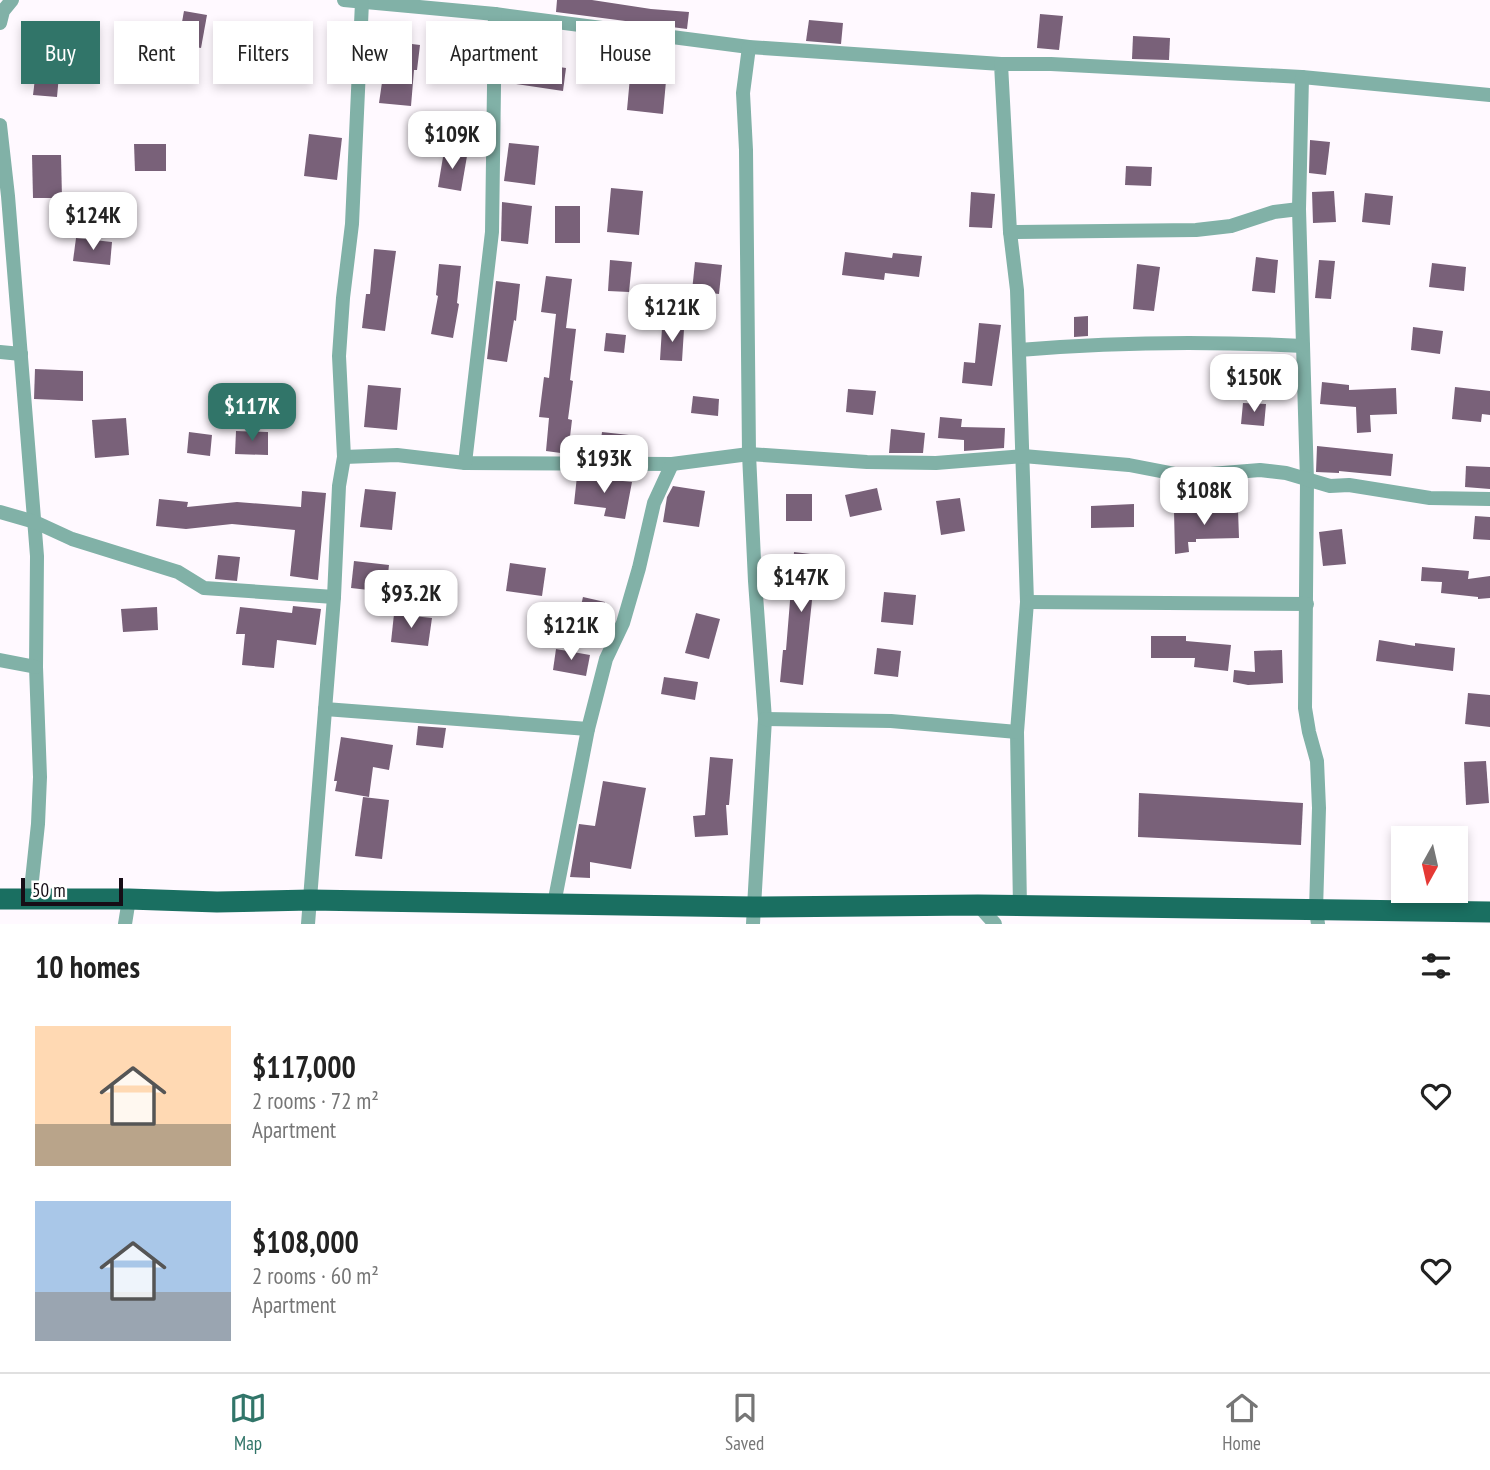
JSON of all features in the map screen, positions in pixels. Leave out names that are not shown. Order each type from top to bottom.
[{"type":"main road","points":[[0,899],[554,904],[753,916],[978,905],[1317,917],[1490,912]]},
{"type":"street","points":[[0,23],[12,0]]},
{"type":"street","points":[[344,0],[495,15],[749,47],[1001,64],[1051,64],[1302,77],[1490,95]]},
{"type":"street","points":[[308,924],[334,597],[339,486],[344,457],[341,327],[352,223],[362,2]]},
{"type":"street","points":[[464,463],[492,232],[495,15]]},
{"type":"street","points":[[749,47],[744,93],[749,454],[765,719],[753,916]]},
{"type":"street","points":[[1001,64],[1010,232],[1017,290],[1027,602],[1017,733],[1020,907]]},
{"type":"street","points":[[1302,77],[1298,209],[1307,481],[1305,708],[1317,755],[1317,917]]},
{"type":"street","points":[[0,125],[35,522],[40,777],[30,899]]},
{"type":"street","points":[[1010,232],[1196,230],[1231,226],[1274,212],[1298,209]]},
{"type":"street","points":[[1019,350],[1124,343],[1210,342],[1303,346]]},
{"type":"street","points":[[0,352],[21,354]]},
{"type":"street","points":[[344,457],[397,455],[464,463],[672,464],[749,454],[881,463],[936,463],[1023,456],[1129,465],[1186,476],[1261,470],[1286,473],[1330,486],[1349,485],[1430,498],[1490,499]]},
{"type":"street","points":[[554,904],[588,729],[606,659],[623,623],[654,503],[672,464]]},
{"type":"street","points":[[0,512],[35,522],[72,539],[178,572],[204,589],[334,597]]},
{"type":"street","points":[[1027,602],[1307,604]]},
{"type":"street","points":[[0,660],[36,667]]},
{"type":"street","points":[[325,709],[588,729]]},
{"type":"street","points":[[765,719],[891,721],[1017,733]]},
{"type":"street","points":[[125,924],[129,899]]},
{"type":"street","points":[[978,905],[995,924]]},
{"type":"building","points":[[557,0],[592,0],[689,12],[687,29],[675,27],[675,21],[625,21],[556,12]]},
{"type":"building","points":[[184,11],[207,15],[201,48],[199,21],[182,21]]},
{"type":"building","points":[[1040,14],[1063,16],[1059,50],[1037,48]]},
{"type":"building","points":[[809,20],[843,23],[841,44],[806,41]]},
{"type":"building","points":[[1133,36],[1170,38],[1169,60],[1132,59]]},
{"type":"building","points":[[412,44],[420,45],[417,70],[414,70],[411,106],[379,103],[382,84],[412,84]]},
{"type":"building","points":[[562,67],[566,68],[563,91],[516,84],[562,84]]},
{"type":"building","points":[[34,84],[58,84],[57,97],[33,95]]},
{"type":"building","points":[[629,84],[666,84],[663,114],[627,110]]},
{"type":"building","points":[[309,134],[342,138],[337,180],[304,176]]},
{"type":"building","points":[[1310,140],[1330,142],[1326,175],[1309,173]]},
{"type":"building","points":[[509,143],[539,146],[535,185],[504,181]]},
{"type":"building","points":[[134,144],[166,144],[166,171],[135,171]]},
{"type":"building","points":[[444,151],[467,156],[461,191],[438,187]]},
{"type":"building","points":[[32,155],[61,155],[62,198],[33,198]]},
{"type":"building","points":[[1126,166],[1152,167],[1151,186],[1125,185]]},
{"type":"building","points":[[611,188],[643,191],[639,235],[607,232]]},
{"type":"building","points":[[1334,191],[1336,222],[1313,223],[1312,192]]},
{"type":"building","points":[[971,192],[995,194],[992,228],[969,227]]},
{"type":"building","points":[[1365,193],[1393,196],[1390,225],[1362,222]]},
{"type":"building","points":[[502,202],[532,206],[528,244],[501,241]]},
{"type":"building","points":[[555,206],[580,206],[580,243],[555,243]]},
{"type":"building","points":[[76,238],[112,242],[110,265],[73,261]]},
{"type":"building","points":[[374,249],[396,251],[385,331],[362,328],[366,294],[370,294]]},
{"type":"building","points":[[845,252],[892,258],[893,253],[922,256],[919,277],[885,273],[884,280],[842,275]]},
{"type":"building","points":[[1256,257],[1278,260],[1275,293],[1252,291]]},
{"type":"building","points":[[610,260],[632,262],[629,292],[608,291]]},
{"type":"building","points":[[1319,260],[1335,261],[1331,299],[1315,298]]},
{"type":"building","points":[[695,262],[722,265],[719,294],[692,291]]},
{"type":"building","points":[[1432,263],[1466,267],[1464,291],[1429,287]]},
{"type":"building","points":[[439,264],[461,266],[459,304],[453,338],[431,334],[438,296]]},
{"type":"building","points":[[1137,264],[1160,267],[1154,311],[1133,309]]},
{"type":"building","points":[[546,276],[572,279],[566,328],[576,329],[570,380],[573,381],[568,419],[572,420],[568,454],[546,451],[549,418],[539,417],[544,377],[549,378],[556,314],[541,312]]},
{"type":"building","points":[[496,281],[520,284],[516,321],[514,320],[507,362],[487,359]]},
{"type":"building","points":[[1088,316],[1088,336],[1074,337],[1074,317]]},
{"type":"building","points":[[979,323],[1001,325],[992,386],[962,383],[964,362],[975,363]]},
{"type":"building","points":[[1413,327],[1443,331],[1440,354],[1411,350]]},
{"type":"building","points":[[662,328],[684,329],[682,361],[660,360]]},
{"type":"building","points":[[606,333],[626,335],[624,353],[604,351]]},
{"type":"building","points":[[35,369],[83,371],[83,401],[34,399]]},
{"type":"building","points":[[1322,382],[1349,385],[1349,390],[1396,388],[1397,414],[1370,415],[1371,432],[1357,433],[1356,407],[1320,404]]},
{"type":"building","points":[[368,385],[401,388],[397,430],[364,427]]},
{"type":"building","points":[[1455,387],[1490,391],[1490,415],[1482,414],[1481,422],[1452,419]]},
{"type":"building","points":[[848,389],[876,391],[873,415],[846,412]]},
{"type":"building","points":[[693,396],[719,399],[718,416],[691,413]]},
{"type":"building","points":[[1243,403],[1266,404],[1264,426],[1241,424]]},
{"type":"building","points":[[940,417],[962,419],[961,427],[1005,428],[1004,448],[964,451],[964,440],[938,438]]},
{"type":"building","points":[[126,418],[129,455],[95,458],[92,420]]},
{"type":"building","points":[[891,429],[925,433],[923,453],[889,453]]},
{"type":"building","points":[[236,431],[268,432],[268,455],[235,454]]},
{"type":"building","points":[[189,432],[212,435],[210,456],[187,453]]},
{"type":"building","points":[[602,432],[629,435],[626,454],[599,454]]},
{"type":"building","points":[[1317,446],[1393,454],[1391,476],[1339,471],[1316,472]]},
{"type":"building","points":[[1466,466],[1490,467],[1490,489],[1465,487]]},
{"type":"building","points":[[577,476],[632,482],[625,519],[604,516],[606,508],[574,504]]},
{"type":"building","points":[[673,486],[705,491],[699,527],[663,522],[667,497]]},
{"type":"building","points":[[877,488],[882,510],[850,517],[845,495]]},
{"type":"building","points":[[365,489],[396,492],[392,530],[360,527]]},
{"type":"building","points":[[302,491],[326,493],[318,580],[290,576],[295,530],[232,524],[186,529],[156,526],[159,499],[188,502],[187,507],[237,502],[301,507]]},
{"type":"building","points":[[786,494],[812,494],[812,521],[786,521]]},
{"type":"building","points":[[960,498],[965,531],[941,535],[936,501]]},
{"type":"building","points":[[1134,504],[1134,527],[1091,528],[1091,506]]},
{"type":"building","points":[[1238,510],[1239,538],[1196,539],[1196,542],[1188,542],[1189,552],[1175,554],[1174,511]]},
{"type":"building","points":[[1475,516],[1490,517],[1490,540],[1473,539]]},
{"type":"building","points":[[1342,529],[1346,564],[1323,566],[1319,532]]},
{"type":"building","points":[[794,552],[827,556],[823,592],[813,591],[803,685],[780,682],[783,650],[786,650]]},
{"type":"building","points":[[218,555],[240,557],[237,581],[215,579]]},
{"type":"building","points":[[354,561],[389,565],[386,592],[351,588]]},
{"type":"building","points":[[510,563],[546,568],[542,596],[506,591]]},
{"type":"building","points":[[1422,567],[1469,571],[1468,579],[1490,576],[1490,598],[1478,599],[1441,593],[1442,582],[1421,581]]},
{"type":"building","points":[[884,592],[916,595],[913,625],[881,622]]},
{"type":"building","points":[[583,597],[605,602],[597,636],[575,631]]},
{"type":"building","points":[[293,606],[321,609],[316,645],[277,640],[274,668],[242,665],[245,634],[236,634],[240,607],[292,613]]},
{"type":"building","points":[[157,607],[158,630],[123,632],[121,609]]},
{"type":"building","points":[[696,613],[720,619],[709,659],[685,653]]},
{"type":"building","points":[[394,614],[432,618],[428,646],[391,642]]},
{"type":"building","points":[[1151,636],[1186,636],[1186,641],[1231,645],[1228,671],[1194,667],[1195,658],[1151,658]]},
{"type":"building","points":[[1379,640],[1415,646],[1415,643],[1455,648],[1453,671],[1376,661]]},
{"type":"building","points":[[877,648],[901,651],[898,677],[874,674]]},
{"type":"building","points":[[556,649],[590,655],[586,676],[553,670]]},
{"type":"building","points":[[1282,650],[1283,683],[1248,685],[1233,682],[1234,670],[1255,672],[1254,651]]},
{"type":"building","points":[[664,677],[698,682],[695,700],[661,694]]},
{"type":"building","points":[[1468,693],[1490,695],[1490,727],[1465,724]]},
{"type":"building","points":[[418,726],[446,728],[443,748],[416,745]]},
{"type":"building","points":[[341,737],[393,745],[389,770],[373,767],[369,797],[335,791]]},
{"type":"building","points":[[710,757],[733,759],[729,805],[726,805],[728,835],[695,837],[693,816],[705,815]]},
{"type":"building","points":[[1486,761],[1489,803],[1466,805],[1464,762]]},
{"type":"building","points":[[603,781],[646,788],[631,869],[590,862],[590,878],[570,877],[579,824],[595,826]]},
{"type":"building","points":[[1139,793],[1303,803],[1301,845],[1138,837]]},
{"type":"building","points":[[363,797],[389,800],[382,859],[355,856]]}]
